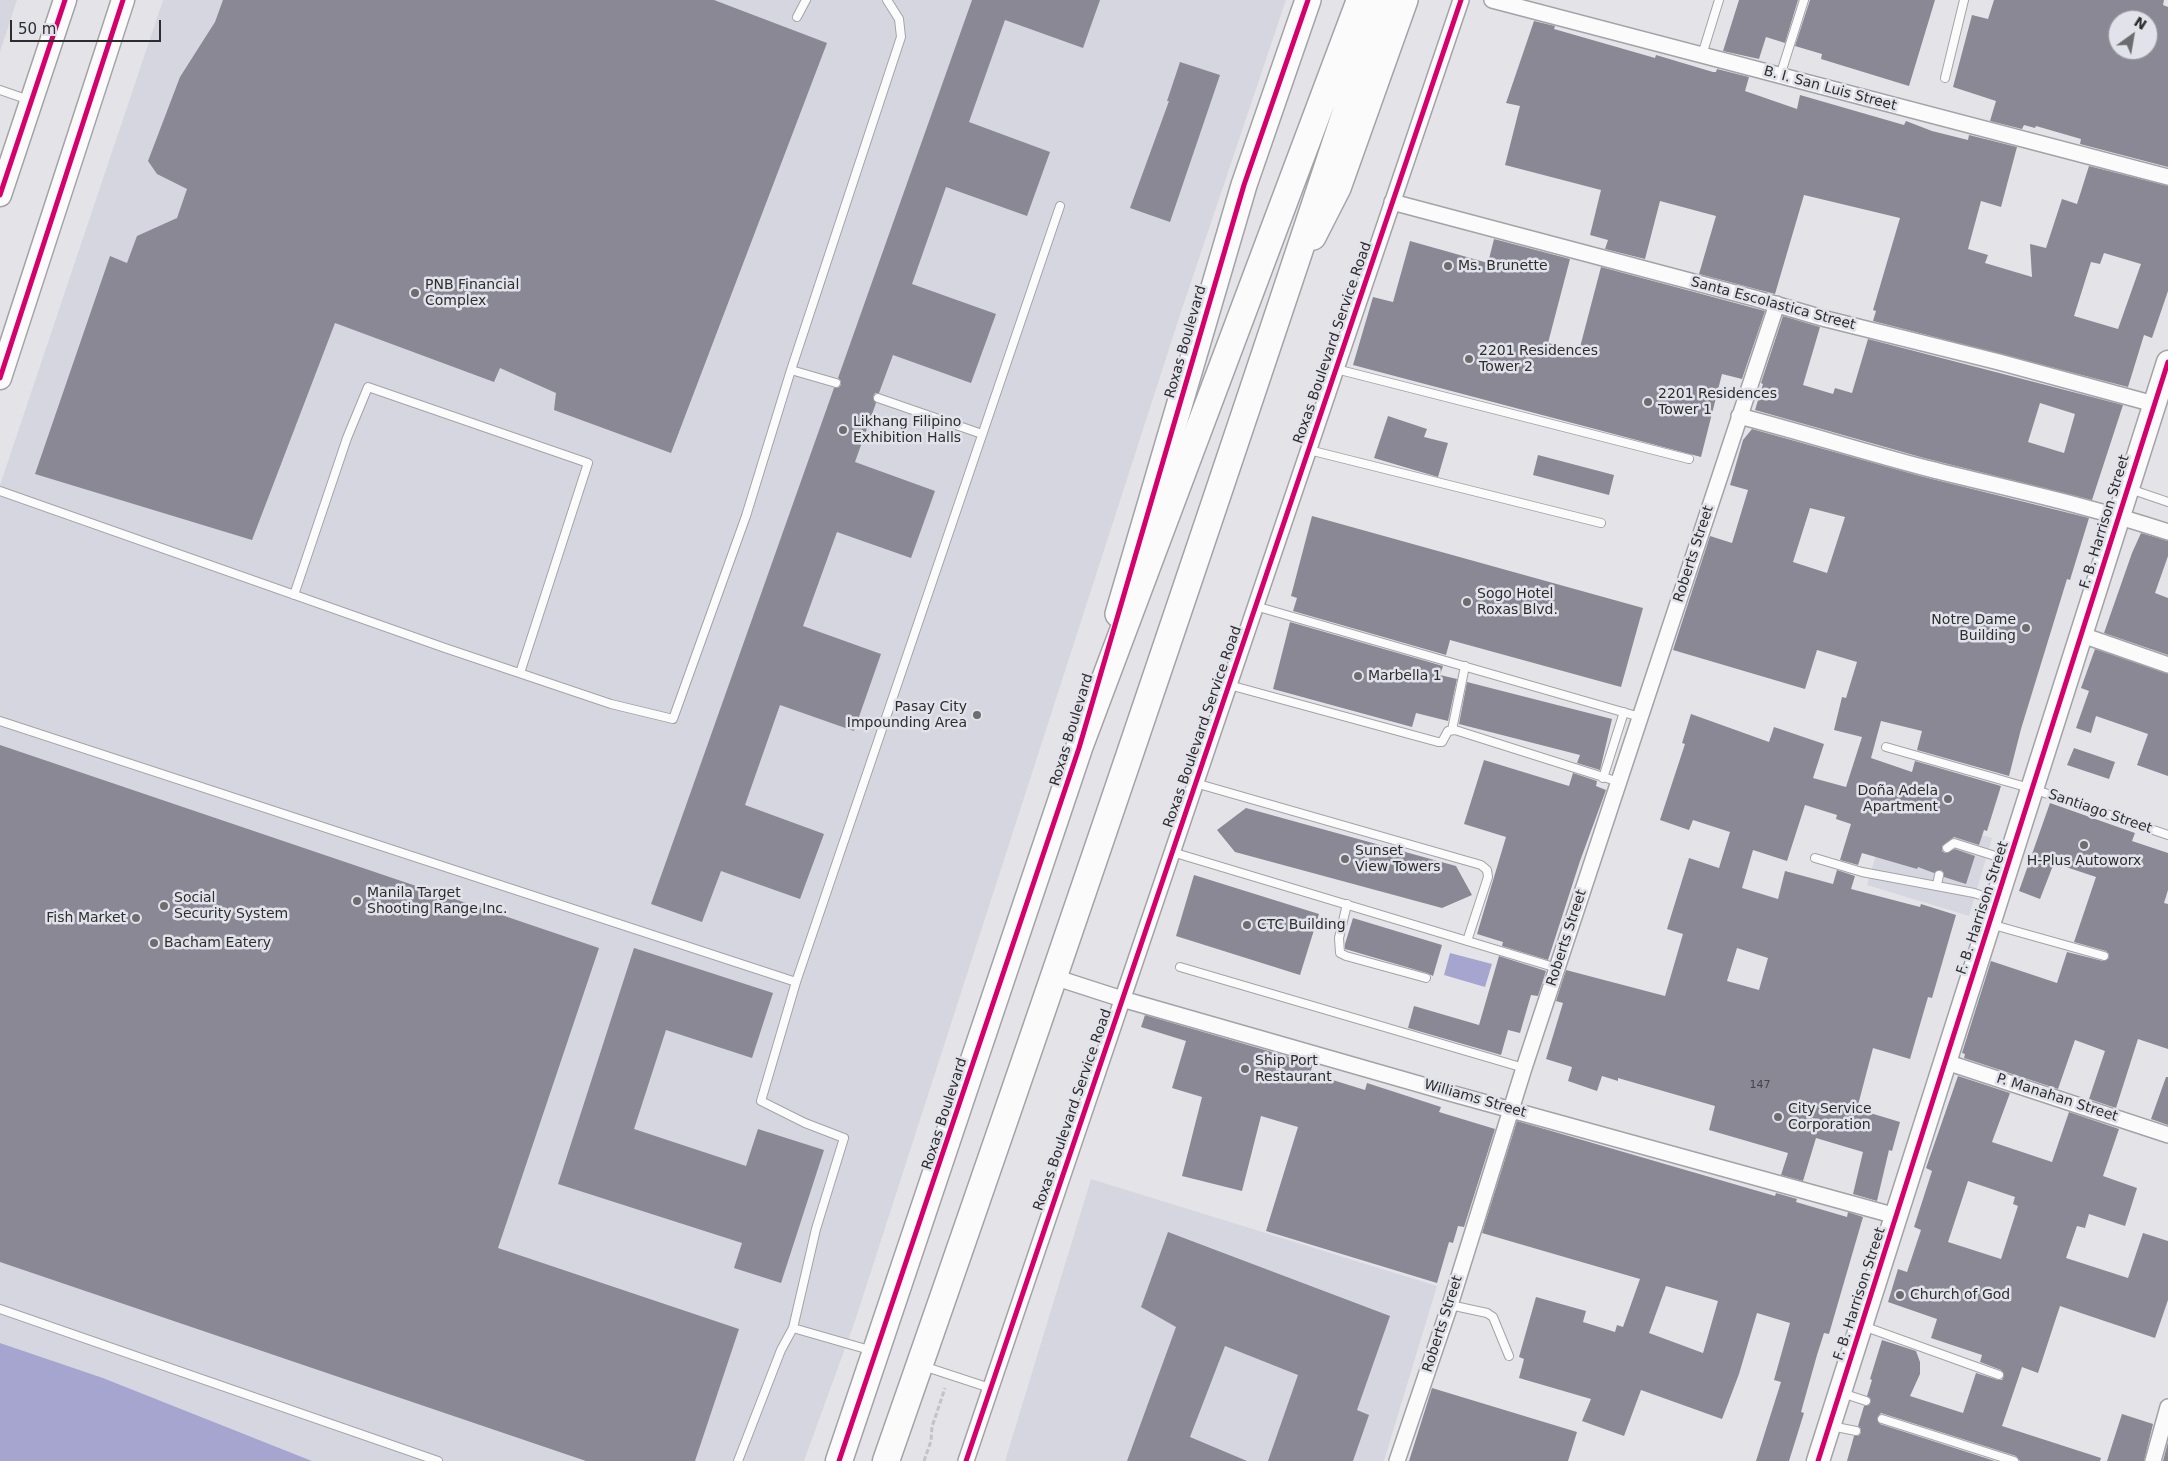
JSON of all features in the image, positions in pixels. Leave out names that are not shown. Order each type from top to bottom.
[{"type":"highway","name":"Roxas Boulevard","points":[[839,1461],[1079,748],[1382,2]]},
{"type":"highway","name":"Roxas Boulevard","points":[[886,1461],[1054,977],[1291,280],[1382,2]]},
{"type":"main road","points":[[0,195],[65,0]]},
{"type":"main road","points":[[0,378],[123,0]]},
{"type":"main road","name":"Roxas Boulevard","points":[[1079,748],[1244,185],[1308,0]]},
{"type":"main road","name":"F. B. Harrison Street","points":[[1818,1461],[2168,362]]},
{"type":"street","name":"Roxas Boulevard Service Road","points":[[966,1461],[1461,0]]},
{"type":"street","name":"B. I. San Luis Street","points":[[1492,0],[2168,177]]},
{"type":"street","name":"Santa Escolastica Street","points":[[1392,202],[1826,319],[1999,362],[2154,404]]},
{"type":"street","name":"Roberts Street","points":[[1397,1461],[1450,1305],[1510,1110],[1776,304]]},
{"type":"street","points":[[1740,416],[1930,469],[2034,493],[2119,516],[2168,532]]},
{"type":"street","points":[[2082,635],[2168,665]]},
{"type":"street","name":"Williams Street","points":[[1054,977],[1122,999],[1510,1110],[1896,1216]]},
{"type":"street","name":"P. Manahan Street","points":[[1946,1062],[2168,1135]]},
{"type":"street","points":[[2153,1461],[2168,1407]]},
{"type":"lane","points":[[798,17],[806,0]]},
{"type":"lane","points":[[0,491],[611,704],[672,719],[746,516],[791,370],[901,37],[899,19],[887,0]]},
{"type":"lane","points":[[1702,55],[1719,0]]},
{"type":"lane","points":[[1780,76],[1804,0]]},
{"type":"lane","points":[[1945,78],[1964,0]]},
{"type":"lane","points":[[0,90],[31,101]]},
{"type":"lane","points":[[738,1461],[781,1350],[793,1328],[816,1229],[844,1138],[805,1123],[761,1101],[796,982],[1060,206]]},
{"type":"lane","points":[[1336,369],[1689,459]]},
{"type":"lane","points":[[791,370],[836,383]]},
{"type":"lane","points":[[294,595],[347,438],[368,387],[588,463],[520,673]]},
{"type":"lane","points":[[878,398],[982,434]]},
{"type":"lane","points":[[1308,450],[1601,522]]},
{"type":"lane","points":[[2127,488],[2168,502]]},
{"type":"lane","points":[[1255,606],[1640,717]]},
{"type":"lane","points":[[1452,730],[1465,666]]},
{"type":"lane","points":[[1229,685],[1438,742],[1442,742],[1448,731],[1452,730],[1619,782]]},
{"type":"lane","points":[[1603,778],[1624,712]]},
{"type":"lane","points":[[0,721],[796,982]]},
{"type":"lane","name":"Santiago Street","points":[[1886,747],[2033,789],[2168,835]]},
{"type":"lane","points":[[1195,782],[1481,865],[1487,870],[1488,877],[1467,941]]},
{"type":"lane","points":[[1947,848],[1954,843],[2010,860]]},
{"type":"lane","points":[[1172,852],[1557,968]]},
{"type":"lane","points":[[1815,858],[1862,872],[1974,893],[1997,900]]},
{"type":"lane","points":[[1937,886],[1939,875]]},
{"type":"lane","points":[[1347,904],[1339,938],[1340,952],[1346,956],[1426,978]]},
{"type":"lane","points":[[1990,924],[2104,956]]},
{"type":"lane","points":[[1180,967],[1524,1068]]},
{"type":"lane","points":[[1450,1305],[1487,1313],[1493,1317],[1509,1356]]},
{"type":"lane","points":[[0,1309],[438,1461]]},
{"type":"lane","points":[[1861,1326],[1999,1375]]},
{"type":"lane","points":[[793,1328],[877,1352]]},
{"type":"lane","points":[[918,1365],[990,1388]]},
{"type":"lane","points":[[1840,1392],[1866,1401]]},
{"type":"lane","points":[[1882,1418],[2014,1461]]},
{"type":"lane","points":[[1829,1425],[1856,1431]]},
{"type":"path","points":[[924,1461],[931,1441],[932,1427],[950,1375]]},
{"type":"shaded area","points":[[0,0],[17,0],[0,52]]},
{"type":"shaded area","points":[[163,0],[1286,0],[1181,312],[855,1321],[804,1461],[312,1461],[103,1378],[0,1343],[0,485]]},
{"type":"shaded area","points":[[1890,808],[1992,838],[1969,916],[1867,885]]},
{"type":"shaded area","points":[[1091,1179],[1437,1286],[1384,1461],[1005,1461]]},
{"type":"water","points":[[1450,953],[1492,964],[1485,987],[1444,975]]},
{"type":"water","points":[[0,1343],[103,1378],[312,1461],[0,1461]]},
{"type":"building","name":"PNB Financial Complex","points":[[223,0],[714,0],[827,43],[671,453],[554,410],[556,393],[500,368],[494,382],[335,323],[252,540],[35,474],[110,256],[127,263],[137,236],[177,218],[187,189],[157,174],[148,161],[180,77],[215,22]]},
{"type":"building","name":"Likhang Filipino Exhibition Halls","points":[[972,0],[1100,0],[1083,48],[1005,20],[969,122],[1050,152],[1027,216],[946,187],[912,284],[996,314],[971,383],[893,355],[879,393],[875,393],[873,397],[876,403],[855,462],[935,491],[911,558],[837,532],[803,626],[881,654],[854,731],[780,705],[745,805],[824,834],[800,899],[721,871],[702,922],[651,904],[834,388],[838,388],[841,385],[841,381],[838,378]]},
{"type":"building","points":[[1739,0],[1798,0],[1785,43],[1766,37],[1759,59],[1723,51]]},
{"type":"building","points":[[1810,0],[1935,0],[1909,86],[1821,59],[1822,54],[1795,46]]},
{"type":"building","points":[[1994,0],[2164,0],[2163,5],[2168,7],[2168,167],[2080,144],[2081,139],[2036,126],[2035,128],[2024,125],[2022,129],[1990,121],[1996,101],[1953,87],[1972,15],[1988,19]]},
{"type":"building","points":[[1534,21],[1555,26],[1554,29],[1655,58],[1656,55],[1713,72],[1716,72],[1717,69],[1749,77],[1745,91],[1797,109],[1800,95],[1904,125],[1906,121],[1932,131],[1968,140],[1969,135],[2017,147],[2001,207],[1981,201],[1968,249],[1988,255],[1985,263],[2032,277],[2030,244],[2046,248],[2062,199],[2077,204],[2089,166],[2168,186],[2168,291],[2152,338],[2144,335],[2128,387],[1873,321],[1876,311],[1873,310],[1900,218],[1804,195],[1775,294],[1699,274],[1716,216],[1660,201],[1645,259],[1605,249],[1608,240],[1590,235],[1601,190],[1505,165],[1520,106],[1506,103]],"holes":[[[2104,253],[2141,264],[2118,329],[2074,316],[2091,262],[2100,264]]]},
{"type":"building","points":[[1180,62],[1220,75],[1170,222],[1130,208],[1169,101],[1167,101]]},
{"type":"building","points":[[1494,239],[1570,259],[1548,343],[1579,351],[1601,267],[1765,311],[1742,379],[1722,374],[1701,457],[1353,365],[1373,297],[1393,302],[1410,241],[1488,263]]},
{"type":"building","points":[[1783,316],[1820,327],[1803,385],[1833,394],[1835,388],[1852,393],[1868,339],[2123,405],[2092,500],[1924,458],[1755,410],[1763,384],[1761,383]],"holes":[[[2040,403],[2075,414],[2064,453],[2028,442]]]},
{"type":"building","points":[[1388,416],[1427,429],[1424,437],[1448,443],[1438,477],[1374,458]]},
{"type":"building","points":[[1752,429],[1920,476],[2089,518],[2070,580],[2067,579],[2021,729],[2009,776],[1917,750],[1922,731],[1881,721],[1871,758],[1912,772],[1915,761],[2001,786],[1987,831],[1984,830],[1979,845],[1954,837],[1942,846],[1942,851],[1945,853],[1955,849],[1975,856],[1966,884],[1944,877],[1944,873],[1941,870],[1934,873],[1862,853],[1858,865],[1840,860],[1851,824],[1836,819],[1837,815],[1805,805],[1787,861],[1753,850],[1742,888],[1778,899],[1785,871],[1833,884],[1837,870],[1855,876],[1851,889],[1920,907],[1921,904],[1956,915],[1932,998],[1928,997],[1910,1059],[1873,1048],[1857,1109],[1900,1122],[1892,1151],[1889,1150],[1877,1201],[1853,1194],[1863,1152],[1816,1138],[1803,1181],[1781,1175],[1788,1153],[1709,1130],[1715,1106],[1618,1078],[1618,1081],[1602,1076],[1597,1091],[1568,1081],[1572,1067],[1546,1059],[1563,1003],[1556,1001],[1566,970],[1665,996],[1683,934],[1667,929],[1689,858],[1719,868],[1730,832],[1693,820],[1689,830],[1660,820],[1685,744],[1682,743],[1691,714],[1769,742],[1774,727],[1824,744],[1813,778],[1846,787],[1862,737],[1834,730],[1842,697],[1846,698],[1857,662],[1817,650],[1805,689],[1673,650],[1710,536],[1732,543],[1748,490],[1730,485],[1743,440]],"holes":[[[1810,508],[1845,517],[1827,573],[1793,562]],[[1737,948],[1768,958],[1759,990],[1727,981]]]},
{"type":"building","points":[[1538,455],[1614,475],[1609,495],[1533,475]]},
{"type":"building","name":"Sogo Hotel Roxas Blvd.","points":[[1312,516],[1643,608],[1621,687],[1450,640],[1446,655],[1293,611],[1297,598],[1291,596]]},
{"type":"building","points":[[2141,533],[2168,541],[2168,556],[2155,593],[2168,598],[2168,655],[2104,633],[2132,553]]},
{"type":"building","name":"Marbella 1","points":[[1290,622],[1443,666],[1440,675],[1457,679],[1448,721],[1416,713],[1412,727],[1273,689]]},
{"type":"building","points":[[2095,649],[2168,674],[2168,776],[2137,765],[2148,734],[2096,716],[2091,733],[2076,728],[2089,691],[2081,688]]},
{"type":"building","points":[[1467,682],[1612,719],[1600,770],[1577,763],[1580,755],[1459,724]]},
{"type":"building","points":[[0,745],[599,948],[498,1248],[739,1329],[695,1461],[586,1461],[0,1262]]},
{"type":"building","points":[[2074,748],[2115,762],[2109,779],[2067,765]]},
{"type":"building","points":[[1484,760],[1569,786],[1573,773],[1597,781],[1596,786],[1606,790],[1580,861],[1548,960],[1502,946],[1503,942],[1477,934],[1506,837],[1464,824]]},
{"type":"building","points":[[2050,803],[2135,833],[2132,841],[2168,853],[2168,890],[2164,903],[2168,904],[2168,1049],[2138,1039],[2116,1108],[2089,1099],[2105,1051],[2075,1040],[2058,1089],[1964,1058],[1965,1054],[1962,1053],[1991,961],[2057,983],[2067,952],[2103,961],[2109,958],[2109,954],[2106,951],[2074,942],[2096,877],[2054,863],[2040,899],[2019,891]]},
{"type":"building","name":"Sunset View Towers","points":[[1246,808],[1456,866],[1472,895],[1442,908],[1235,852],[1217,830]]},
{"type":"building","name":"CTC Building","points":[[1194,875],[1319,914],[1300,975],[1176,936]]},
{"type":"building","points":[[1353,918],[1442,945],[1433,976],[1345,949]]},
{"type":"building","points":[[634,948],[773,993],[752,1058],[666,1030],[634,1129],[746,1166],[758,1129],[824,1150],[781,1283],[734,1268],[742,1243],[558,1184]]},
{"type":"building","points":[[1499,956],[1546,971],[1538,996],[1531,995],[1520,1033],[1508,1030],[1501,1055],[1408,1028],[1414,1006],[1479,1025]]},
{"type":"building","points":[[1145,1015],[1313,1064],[1310,1073],[1365,1090],[1367,1083],[1441,1107],[1439,1112],[1495,1129],[1464,1227],[1458,1226],[1453,1243],[1449,1242],[1437,1283],[1266,1231],[1298,1127],[1261,1116],[1242,1191],[1182,1176],[1202,1097],[1172,1088],[1186,1041],[1141,1027]]},
{"type":"building","points":[[1958,1076],[2010,1093],[1992,1142],[2052,1162],[2069,1112],[2119,1129],[2103,1176],[2137,1188],[2125,1226],[2089,1214],[2085,1228],[2077,1226],[2066,1258],[2128,1278],[2143,1233],[2168,1241],[2168,1300],[2155,1338],[2060,1306],[2038,1373],[2022,1367],[2002,1426],[2101,1458],[2100,1461],[2020,1461],[2016,1456],[1881,1413],[1877,1418],[1880,1424],[1995,1461],[1847,1461],[1854,1436],[1858,1436],[1861,1433],[1861,1429],[1858,1426],[1864,1406],[1869,1405],[1871,1402],[1867,1396],[1872,1380],[1870,1379],[1882,1340],[1916,1351],[1920,1362],[1920,1374],[1910,1396],[1963,1413],[1976,1373],[1998,1380],[2002,1380],[2004,1376],[2001,1370],[1980,1362],[1982,1355],[1931,1338],[1937,1319],[1888,1302],[1898,1269],[1907,1272],[1921,1230],[1914,1227],[1932,1171],[1926,1168]],"holes":[[[1968,1181],[2015,1197],[2013,1204],[2018,1206],[2001,1259],[1948,1242]]]},
{"type":"building","points":[[2166,1077],[2168,1077],[2168,1125],[2151,1119]]},
{"type":"building","points":[[1517,1121],[1775,1196],[1776,1193],[1797,1199],[1796,1202],[1847,1217],[1848,1212],[1863,1217],[1829,1334],[1824,1333],[1817,1355],[1801,1412],[1804,1413],[1789,1461],[1756,1461],[1781,1382],[1774,1380],[1790,1323],[1757,1313],[1739,1374],[1722,1419],[1641,1390],[1624,1436],[1582,1421],[1591,1399],[1519,1378],[1524,1359],[1519,1357],[1536,1297],[1586,1311],[1583,1322],[1615,1332],[1617,1325],[1623,1327],[1640,1279],[1482,1233]],"holes":[[[1666,1286],[1718,1301],[1703,1353],[1649,1333]]]},
{"type":"building","points":[[1168,1232],[1390,1316],[1357,1410],[1369,1415],[1353,1461],[1268,1461],[1298,1375],[1225,1346],[1190,1437],[1247,1461],[1127,1461],[1176,1327],[1141,1307]]},
{"type":"building","points":[[1432,1388],[1577,1432],[1568,1461],[1409,1461]]},
{"type":"building","points":[[2122,1414],[2153,1424],[2144,1461],[2107,1461]]},
{"type":"building","points":[[2168,1442],[2168,1461],[2163,1461]]},
{"type":"cycle path","points":[[0,195],[65,0]]},
{"type":"cycle path","points":[[0,378],[123,0]]},
{"type":"cycle path","points":[[839,1461],[1079,748],[1244,185],[1308,0]]},
{"type":"cycle path","points":[[966,1461],[1461,0]]},
{"type":"cycle path","points":[[1818,1461],[2168,362]]},
{"type":"place","name":"Ms. Brunette","points":[[1448,266]]},
{"type":"place","name":"PNB Financial Complex","points":[[415,293]]},
{"type":"place","name":"2201 Residences Tower 2","points":[[1469,359]]},
{"type":"place","name":"2201 Residences Tower 1","points":[[1648,402]]},
{"type":"place","name":"Likhang Filipino Exhibition Halls","points":[[843,430]]},
{"type":"place","name":"Sogo Hotel Roxas Blvd.","points":[[1467,602]]},
{"type":"place","name":"Notre Dame Building","points":[[2026,628]]},
{"type":"place","name":"Marbella 1","points":[[1358,676]]},
{"type":"place","name":"Pasay City Impounding Area","points":[[977,715]]},
{"type":"place","name":"Doña Adela Apartment","points":[[1948,799]]},
{"type":"place","name":"H-Plus Autoworx","points":[[2084,845]]},
{"type":"place","name":"Sunset View Towers","points":[[1345,859]]},
{"type":"place","name":"Manila Target Shooting Range Inc.","points":[[357,901]]},
{"type":"place","name":"Social Security System","points":[[164,906]]},
{"type":"place","name":"Fish Market","points":[[136,918]]},
{"type":"place","name":"CTC Building","points":[[1247,925]]},
{"type":"place","name":"Bacham Eatery","points":[[154,943]]},
{"type":"place","name":"Ship Port Restaurant","points":[[1245,1069]]},
{"type":"place","name":"City Service Corporation","points":[[1778,1117]]},
{"type":"place","name":"Church of God","points":[[1900,1295]]}]
